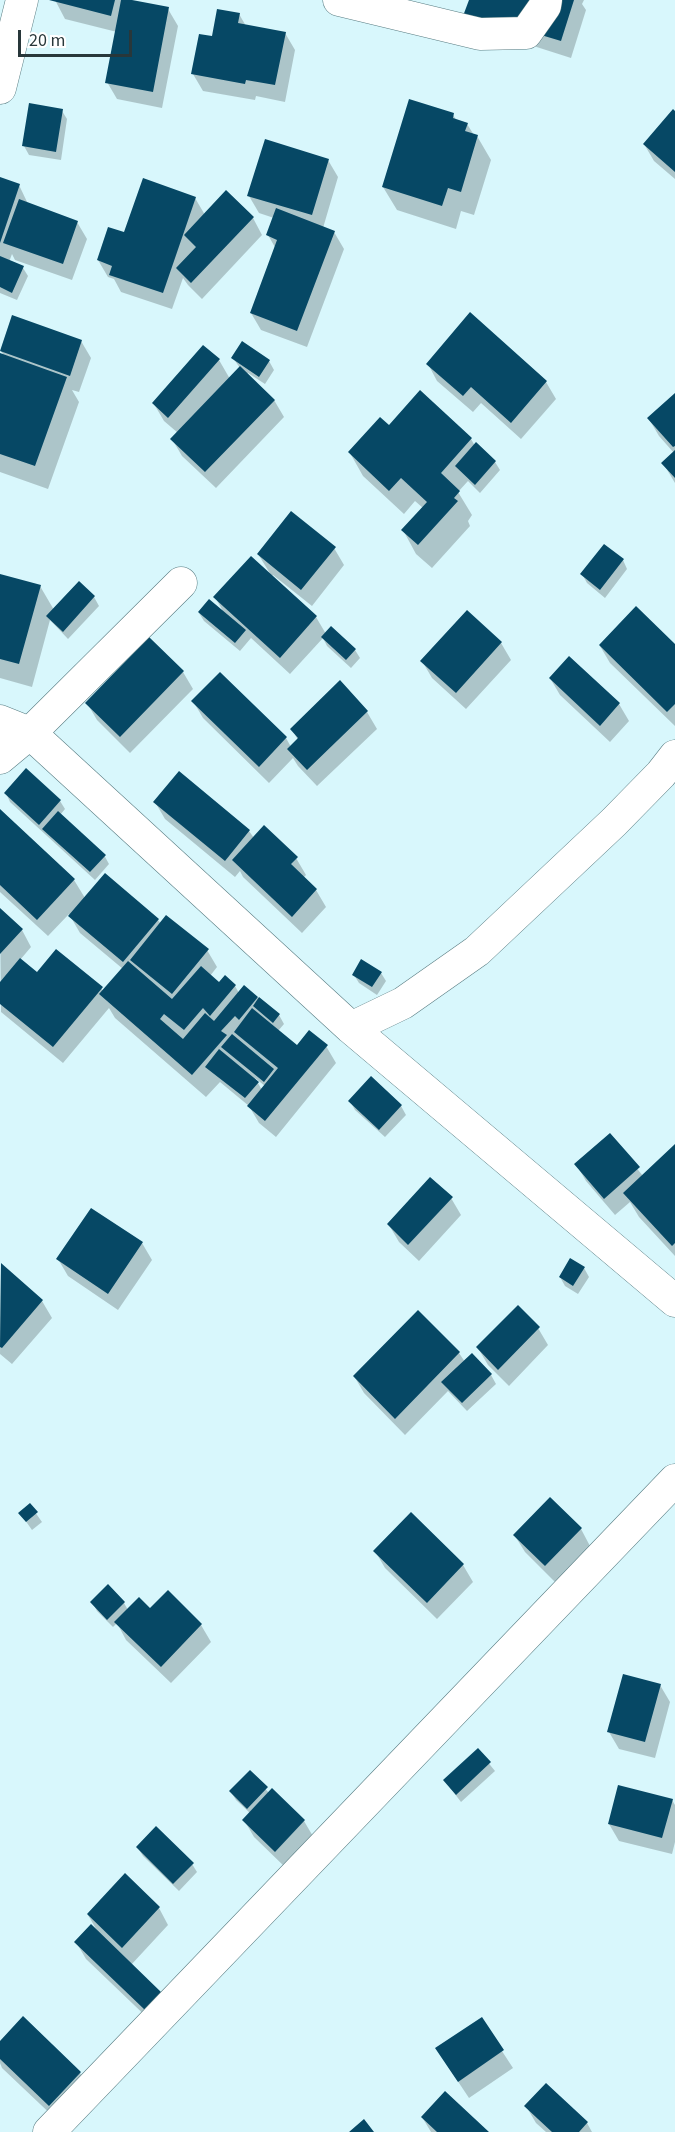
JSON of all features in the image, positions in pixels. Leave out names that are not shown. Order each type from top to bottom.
[{"type":"street","points":[[0,88],[22,0]]},
{"type":"street","points":[[339,0],[480,34],[526,33],[545,6],[546,0]]},
{"type":"street","points":[[0,758],[30,734],[181,583]]},
{"type":"street","points":[[0,721],[30,734],[351,1028],[675,1300]]},
{"type":"street","points":[[351,1028],[403,1003],[477,951],[614,822],[661,774],[675,756]]},
{"type":"street","points":[[49,2132],[675,1480]]},
{"type":"building","points":[[49,0],[115,0],[111,16]]},
{"type":"building","points":[[121,0],[169,7],[153,92],[105,83]]},
{"type":"building","points":[[469,0],[574,0],[561,41],[511,26],[463,16]]},
{"type":"building","points":[[217,9],[240,13],[238,23],[286,32],[275,85],[246,80],[245,84],[191,74],[199,34],[212,36]]},
{"type":"building","points":[[409,99],[454,113],[453,118],[468,123],[465,131],[478,135],[461,192],[448,188],[442,206],[382,187]]},
{"type":"building","points":[[29,103],[63,109],[56,152],[22,146]]},
{"type":"building","points":[[673,109],[675,111],[675,172],[643,144]]},
{"type":"building","points":[[265,139],[329,159],[312,215],[247,196]]},
{"type":"building","points":[[0,177],[20,184],[0,243]]},
{"type":"building","points":[[143,178],[196,197],[163,293],[109,275],[112,266],[97,260],[108,227],[124,232]]},
{"type":"building","points":[[226,190],[254,217],[191,283],[176,268],[196,247],[184,235]]},
{"type":"building","points":[[19,199],[78,221],[63,264],[3,243]]},
{"type":"building","points":[[276,208],[335,231],[297,331],[250,313],[277,240],[266,235]]},
{"type":"building","points":[[0,256],[24,266],[12,293],[0,287]]},
{"type":"building","points":[[470,312],[547,381],[511,423],[471,387],[463,396],[426,364]]},
{"type":"building","points":[[12,315],[82,340],[70,376],[0,351]]},
{"type":"building","points":[[242,341],[270,360],[259,377],[231,358]]},
{"type":"building","points":[[203,345],[220,359],[168,418],[152,403]]},
{"type":"building","points":[[0,353],[67,377],[35,466],[0,454]]},
{"type":"building","points":[[240,366],[275,400],[205,472],[170,439]]},
{"type":"building","points":[[420,390],[472,438],[441,473],[460,491],[454,498],[458,501],[418,545],[401,530],[427,502],[401,478],[389,491],[348,452],[380,417],[389,425]]},
{"type":"building","points":[[675,393],[675,446],[673,447],[647,418]]},
{"type":"building","points":[[476,442],[496,461],[475,485],[455,466]]},
{"type":"building","points":[[675,450],[675,478],[661,463]]},
{"type":"building","points":[[291,511],[336,547],[301,590],[257,554]]},
{"type":"building","points":[[604,544],[624,559],[600,590],[580,574]]},
{"type":"building","points":[[251,556],[317,616],[280,658],[213,597]]},
{"type":"building","points":[[0,574],[41,585],[19,664],[0,659]]},
{"type":"building","points":[[79,581],[95,596],[63,632],[46,616]]},
{"type":"building","points":[[209,599],[246,630],[235,643],[198,612]]},
{"type":"building","points":[[636,606],[675,644],[675,704],[667,712],[599,645]]},
{"type":"building","points":[[467,610],[502,642],[456,693],[420,661]]},
{"type":"building","points":[[331,626],[356,649],[346,660],[321,637]]},
{"type":"building","points":[[149,637],[184,671],[120,737],[85,703]]},
{"type":"building","points":[[569,656],[620,703],[600,726],[549,678]]},
{"type":"building","points":[[220,672],[287,737],[259,767],[191,701]]},
{"type":"building","points":[[340,680],[368,711],[307,770],[287,749],[298,738],[290,729]]},
{"type":"building","points":[[26,768],[61,800],[39,825],[4,793]]},
{"type":"building","points":[[179,771],[250,830],[225,861],[153,802]]},
{"type":"building","points":[[0,809],[75,879],[37,920],[0,885]]},
{"type":"building","points":[[58,811],[106,855],[90,872],[42,829]]},
{"type":"building","points":[[264,825],[298,857],[291,864],[317,889],[292,917],[232,860]]},
{"type":"building","points":[[105,873],[159,919],[123,962],[68,916]]},
{"type":"building","points":[[0,908],[23,929],[0,954]]},
{"type":"building","points":[[166,915],[209,949],[172,994],[130,960]]},
{"type":"building","points":[[56,949],[103,987],[53,1047],[0,1004],[0,982],[20,958],[37,972]]},
{"type":"building","points":[[361,959],[382,972],[372,987],[352,975]]},
{"type":"building","points":[[128,961],[172,999],[201,966],[219,982],[225,975],[236,985],[210,1016],[203,1008],[184,1030],[164,1014],[160,1019],[183,1039],[205,1013],[214,1021],[244,985],[258,997],[239,1020],[235,1016],[221,1031],[227,1035],[192,1075],[99,994]]},
{"type":"building","points":[[259,997],[280,1014],[273,1023],[253,1006]]},
{"type":"building","points":[[252,1008],[297,1045],[309,1030],[328,1045],[265,1121],[247,1106],[278,1068],[234,1032]]},
{"type":"building","points":[[232,1034],[274,1069],[264,1082],[221,1047]]},
{"type":"building","points":[[219,1049],[259,1082],[245,1098],[205,1067]]},
{"type":"building","points":[[371,1076],[402,1105],[379,1130],[348,1101]]},
{"type":"building","points":[[610,1133],[640,1167],[604,1199],[574,1164]]},
{"type":"building","points":[[675,1144],[675,1243],[672,1246],[623,1193]]},
{"type":"building","points":[[430,1177],[453,1197],[408,1245],[387,1224]]},
{"type":"building","points":[[91,1208],[143,1242],[108,1294],[56,1259]]},
{"type":"building","points":[[570,1258],[585,1267],[573,1286],[559,1277]]},
{"type":"building","points":[[1,1263],[43,1300],[2,1348],[0,1347]]},
{"type":"building","points":[[518,1305],[540,1327],[498,1370],[476,1347]]},
{"type":"building","points":[[418,1310],[460,1352],[395,1419],[353,1376]]},
{"type":"building","points":[[472,1353],[492,1374],[462,1403],[441,1382]]},
{"type":"building","points":[[550,1497],[582,1528],[545,1566],[513,1535]]},
{"type":"building","points":[[30,1503],[38,1512],[26,1522],[18,1513]]},
{"type":"building","points":[[411,1512],[464,1564],[427,1603],[373,1551]]},
{"type":"building","points":[[108,1584],[125,1602],[107,1620],[90,1602]]},
{"type":"building","points":[[168,1590],[202,1624],[161,1667],[114,1622],[139,1597],[150,1608]]},
{"type":"building","points":[[623,1674],[661,1684],[645,1742],[607,1732]]},
{"type":"building","points":[[478,1748],[491,1762],[456,1795],[443,1780]]},
{"type":"building","points":[[250,1770],[268,1787],[247,1809],[229,1791]]},
{"type":"building","points":[[618,1785],[673,1799],[662,1838],[608,1824]]},
{"type":"building","points":[[272,1788],[305,1820],[275,1852],[242,1820]]},
{"type":"building","points":[[156,1826],[194,1863],[173,1884],[136,1847]]},
{"type":"building","points":[[125,1873],[160,1907],[122,1948],[87,1914]]},
{"type":"building","points":[[91,1924],[162,1993],[145,2010],[74,1942]]},
{"type":"building","points":[[23,2016],[81,2072],[49,2106],[0,2059],[0,2041]]},
{"type":"building","points":[[482,2017],[504,2050],[458,2082],[435,2048]]},
{"type":"building","points":[[546,2083],[588,2122],[579,2132],[552,2132],[524,2106]]},
{"type":"building","points":[[445,2091],[489,2132],[437,2132],[421,2117]]},
{"type":"building","points":[[364,2119],[374,2132],[349,2132]]}]
